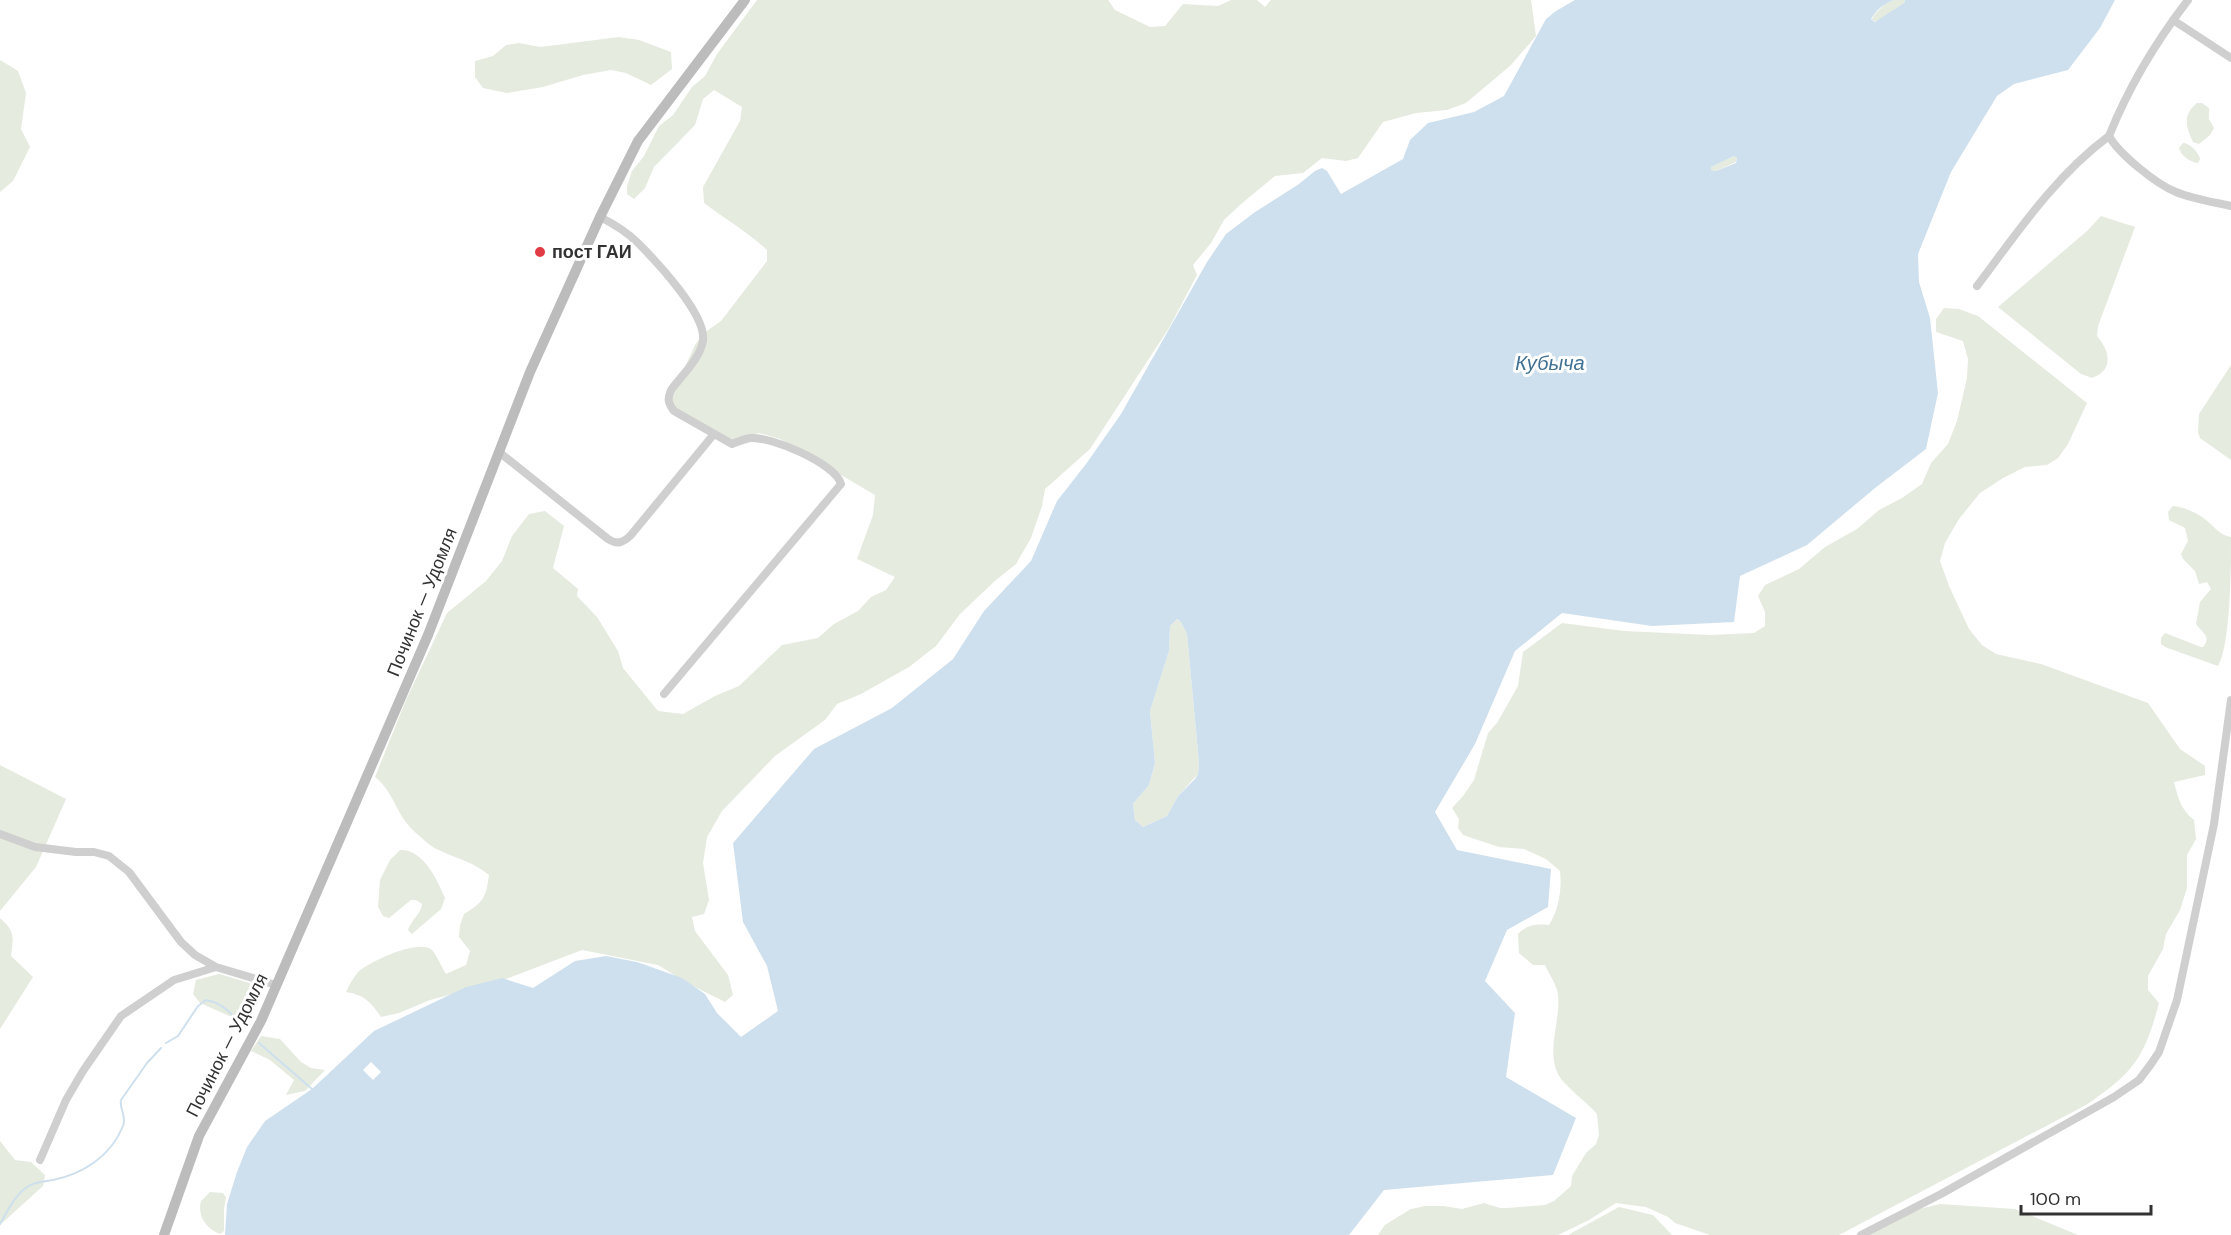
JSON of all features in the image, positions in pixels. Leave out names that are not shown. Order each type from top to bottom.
[{"type":"main road","name":"Починок — Удомля","points":[[164,1235],[199,1136],[261,1021],[428,635],[530,372],[600,217],[638,141],[745,0]]},
{"type":"street","points":[[1977,286],[2055,184],[2091,149],[2109,136],[2132,82],[2153,47],[2187,0]]},
{"type":"street","points":[[2173,20],[2231,58]]},
{"type":"street","points":[[2109,136],[2121,152],[2169,188],[2178,193],[2231,206]]},
{"type":"street","points":[[600,217],[621,228],[638,243],[660,267],[700,321],[704,337],[702,349],[671,390],[668,397],[669,404],[674,411],[732,444],[750,438],[777,442],[820,463],[837,476],[841,484],[664,694]]},
{"type":"street","points":[[499,452],[614,543],[621,543],[631,535],[714,434]]},
{"type":"street","points":[[1861,1235],[1941,1194],[2114,1097],[2139,1080],[2151,1065],[2162,1044],[2177,1000],[2214,824],[2231,700]]},
{"type":"street","points":[[0,834],[36,847],[94,852],[113,858],[129,872],[181,942],[195,955],[216,967],[276,985]]},
{"type":"street","points":[[40,1160],[66,1100],[121,1016],[174,980],[216,967]]},
{"type":"shaded area","points":[[757,0],[1108,0],[1115,10],[1150,27],[1165,26],[1183,4],[1218,6],[1231,0],[1257,0],[1265,7],[1271,0],[1531,0],[1536,36],[1511,65],[1466,103],[1447,110],[1416,113],[1383,122],[1358,158],[1346,161],[1322,158],[1303,173],[1275,176],[1224,220],[1211,243],[1193,265],[1197,275],[1169,328],[1090,449],[1045,489],[1031,538],[1016,564],[960,614],[936,646],[909,667],[861,694],[837,704],[825,720],[775,756],[722,811],[707,837],[703,863],[709,900],[704,914],[692,917],[695,931],[728,975],[733,995],[725,1002],[658,965],[582,950],[498,982],[430,1000],[399,1013],[381,1017],[366,1000],[346,992],[356,974],[383,957],[416,947],[426,947],[432,950],[446,974],[466,965],[470,951],[459,937],[460,925],[464,914],[483,898],[489,875],[470,863],[436,849],[424,840],[409,826],[387,790],[375,777],[406,700],[447,613],[486,581],[502,561],[512,536],[529,514],[545,511],[564,526],[553,568],[578,589],[577,596],[597,617],[618,651],[623,668],[658,711],[683,714],[739,686],[782,645],[818,638],[834,624],[858,611],[871,597],[886,590],[895,577],[857,559],[873,515],[875,495],[780,439],[759,433],[727,441],[676,409],[670,400],[695,345],[704,333],[721,321],[767,261],[767,250],[704,203],[703,187],[740,121],[742,107],[714,90],[703,99],[695,125],[654,167],[645,188],[634,199],[627,194],[627,186],[632,171],[644,156],[659,126],[673,115],[692,87],[705,76],[717,54]]},
{"type":"shaded area","points":[[1905,0],[1877,22],[1872,20],[1886,3]]},
{"type":"shaded area","points":[[619,37],[639,40],[671,52],[672,69],[651,85],[626,73],[611,70],[583,75],[543,87],[507,93],[483,88],[475,77],[475,61],[493,56],[506,45],[519,43],[540,47]]},
{"type":"shaded area","points":[[0,60],[18,71],[26,93],[21,129],[30,147],[13,181],[0,192]]},
{"type":"shaded area","points":[[2197,103],[2202,103],[2209,108],[2209,119],[2214,128],[2210,135],[2199,144],[2193,142],[2187,121],[2189,112]]},
{"type":"shaded area","points":[[2183,143],[2196,151],[2200,159],[2198,163],[2182,154],[2179,148]]},
{"type":"shaded area","points":[[1734,156],[1737,158],[1736,162],[1716,171],[1711,170],[1711,167]]},
{"type":"shaded area","points":[[2101,216],[2135,227],[2098,326],[2097,336],[2105,347],[2107,365],[2104,370],[2092,378],[2081,374],[1998,307],[2087,231]]},
{"type":"shaded area","points":[[1944,308],[1959,309],[1978,316],[2087,403],[2068,444],[2058,458],[2047,465],[2025,467],[1980,493],[1959,519],[1945,543],[1940,561],[1969,629],[1982,645],[1996,654],[2041,664],[2148,703],[2180,749],[2205,766],[2205,775],[2174,782],[2183,808],[2194,820],[2196,839],[2187,855],[2187,888],[2180,910],[2166,934],[2163,949],[2148,976],[2148,990],[2159,1003],[2142,1051],[2126,1073],[2086,1105],[1839,1235],[1710,1235],[1675,1223],[1668,1217],[1646,1207],[1616,1203],[1589,1220],[1558,1235],[1378,1235],[1385,1225],[1396,1218],[1411,1209],[1425,1206],[1462,1209],[1484,1203],[1508,1208],[1545,1205],[1554,1201],[1571,1186],[1572,1176],[1586,1153],[1596,1144],[1599,1135],[1597,1114],[1566,1084],[1558,1074],[1555,1065],[1553,1055],[1558,1005],[1555,983],[1545,965],[1533,965],[1519,953],[1518,934],[1532,925],[1549,925],[1555,913],[1561,884],[1560,871],[1546,859],[1524,849],[1499,847],[1463,835],[1458,828],[1459,819],[1452,808],[1474,780],[1488,733],[1497,723],[1518,686],[1523,652],[1562,623],[1624,631],[1710,635],[1754,633],[1765,626],[1765,612],[1758,596],[1765,585],[1799,569],[1825,547],[1857,529],[1879,510],[1922,484],[1931,463],[1948,444],[1957,421],[1967,378],[1968,359],[1963,341],[1936,332],[1936,319]]},
{"type":"shaded area","points":[[2231,365],[2231,460],[2200,438],[2198,432],[2199,414]]},
{"type":"shaded area","points":[[2173,506],[2195,513],[2220,533],[2231,537],[2228,624],[2226,641],[2218,666],[2161,644],[2161,638],[2165,633],[2201,647],[2207,640],[2196,624],[2200,602],[2211,589],[2207,582],[2199,584],[2195,571],[2183,559],[2181,554],[2188,541],[2185,528],[2169,520],[2168,512]]},
{"type":"shaded area","points":[[1176,619],[1181,622],[1187,634],[1199,763],[1198,774],[1178,796],[1167,816],[1143,827],[1135,820],[1133,804],[1149,785],[1155,763],[1150,711],[1169,651],[1170,626]]},
{"type":"shaded area","points":[[0,765],[66,799],[36,867],[0,911]]},
{"type":"shaded area","points":[[400,850],[416,854],[428,866],[445,898],[441,909],[412,934],[408,930],[422,904],[411,900],[389,918],[383,916],[378,907],[380,880],[390,860]]},
{"type":"shaded area","points":[[0,918],[11,931],[11,956],[33,977],[0,1029]]},
{"type":"shaded area","points":[[219,974],[250,983],[251,994],[234,1018],[200,1003],[193,994],[196,980]]},
{"type":"shaded area","points":[[261,1036],[280,1039],[301,1062],[311,1068],[325,1070],[305,1091],[286,1095],[294,1080],[270,1060],[251,1051]]},
{"type":"shaded area","points":[[0,1141],[15,1160],[31,1162],[45,1175],[43,1186],[0,1225]]},
{"type":"shaded area","points":[[210,1192],[223,1193],[226,1197],[224,1231],[220,1234],[207,1225],[200,1212],[201,1201]]},
{"type":"shaded area","points":[[1940,1204],[2015,1209],[2078,1235],[1865,1235],[1907,1212]]},
{"type":"shaded area","points":[[1619,1207],[1653,1215],[1672,1235],[1568,1235]]},
{"type":"water","name":"Кубыча","points":[[1575,0],[1894,0],[1875,13],[1871,19],[1875,22],[1904,3],[1905,0],[2115,0],[2100,28],[2068,70],[2014,84],[1997,96],[1951,172],[1918,254],[1919,282],[1930,318],[1938,393],[1926,449],[1807,545],[1740,576],[1734,622],[1652,626],[1562,613],[1515,651],[1475,744],[1435,812],[1457,850],[1551,869],[1548,907],[1507,930],[1485,981],[1515,1013],[1506,1077],[1576,1118],[1553,1175],[1384,1190],[1349,1235],[225,1235],[227,1204],[237,1172],[247,1147],[265,1121],[312,1089],[374,1031],[466,987],[502,978],[533,988],[575,961],[606,956],[637,962],[682,978],[705,994],[717,1013],[741,1037],[778,1011],[767,966],[743,922],[733,843],[814,749],[892,708],[953,659],[984,611],[1031,561],[1057,501],[1121,414],[1207,262],[1226,234],[1315,171],[1322,168],[1327,171],[1341,194],[1403,159],[1410,140],[1428,123],[1474,112],[1504,96],[1546,19]],"holes":[[[1734,156],[1737,158],[1736,163],[1716,171],[1711,170],[1711,167]],[[1177,619],[1187,634],[1199,763],[1198,774],[1178,796],[1167,816],[1143,827],[1135,820],[1133,804],[1149,785],[1155,763],[1150,711],[1169,651],[1170,626]]]},
{"type":"pier","points":[[371,1062],[381,1072],[373,1080],[363,1070]]},
{"type":"waterway","points":[[166,1043],[178,1036],[198,1006],[206,1000],[217,1003],[227,1010],[243,1028]]},
{"type":"waterway","points":[[259,1043],[312,1089]]},
{"type":"waterway","points":[[0,1224],[15,1199],[27,1187],[75,1173],[103,1155],[118,1137],[123,1126],[121,1100],[147,1063],[161,1048]]},
{"type":"place","name":"пост ГАИ","points":[[540,252]]}]
